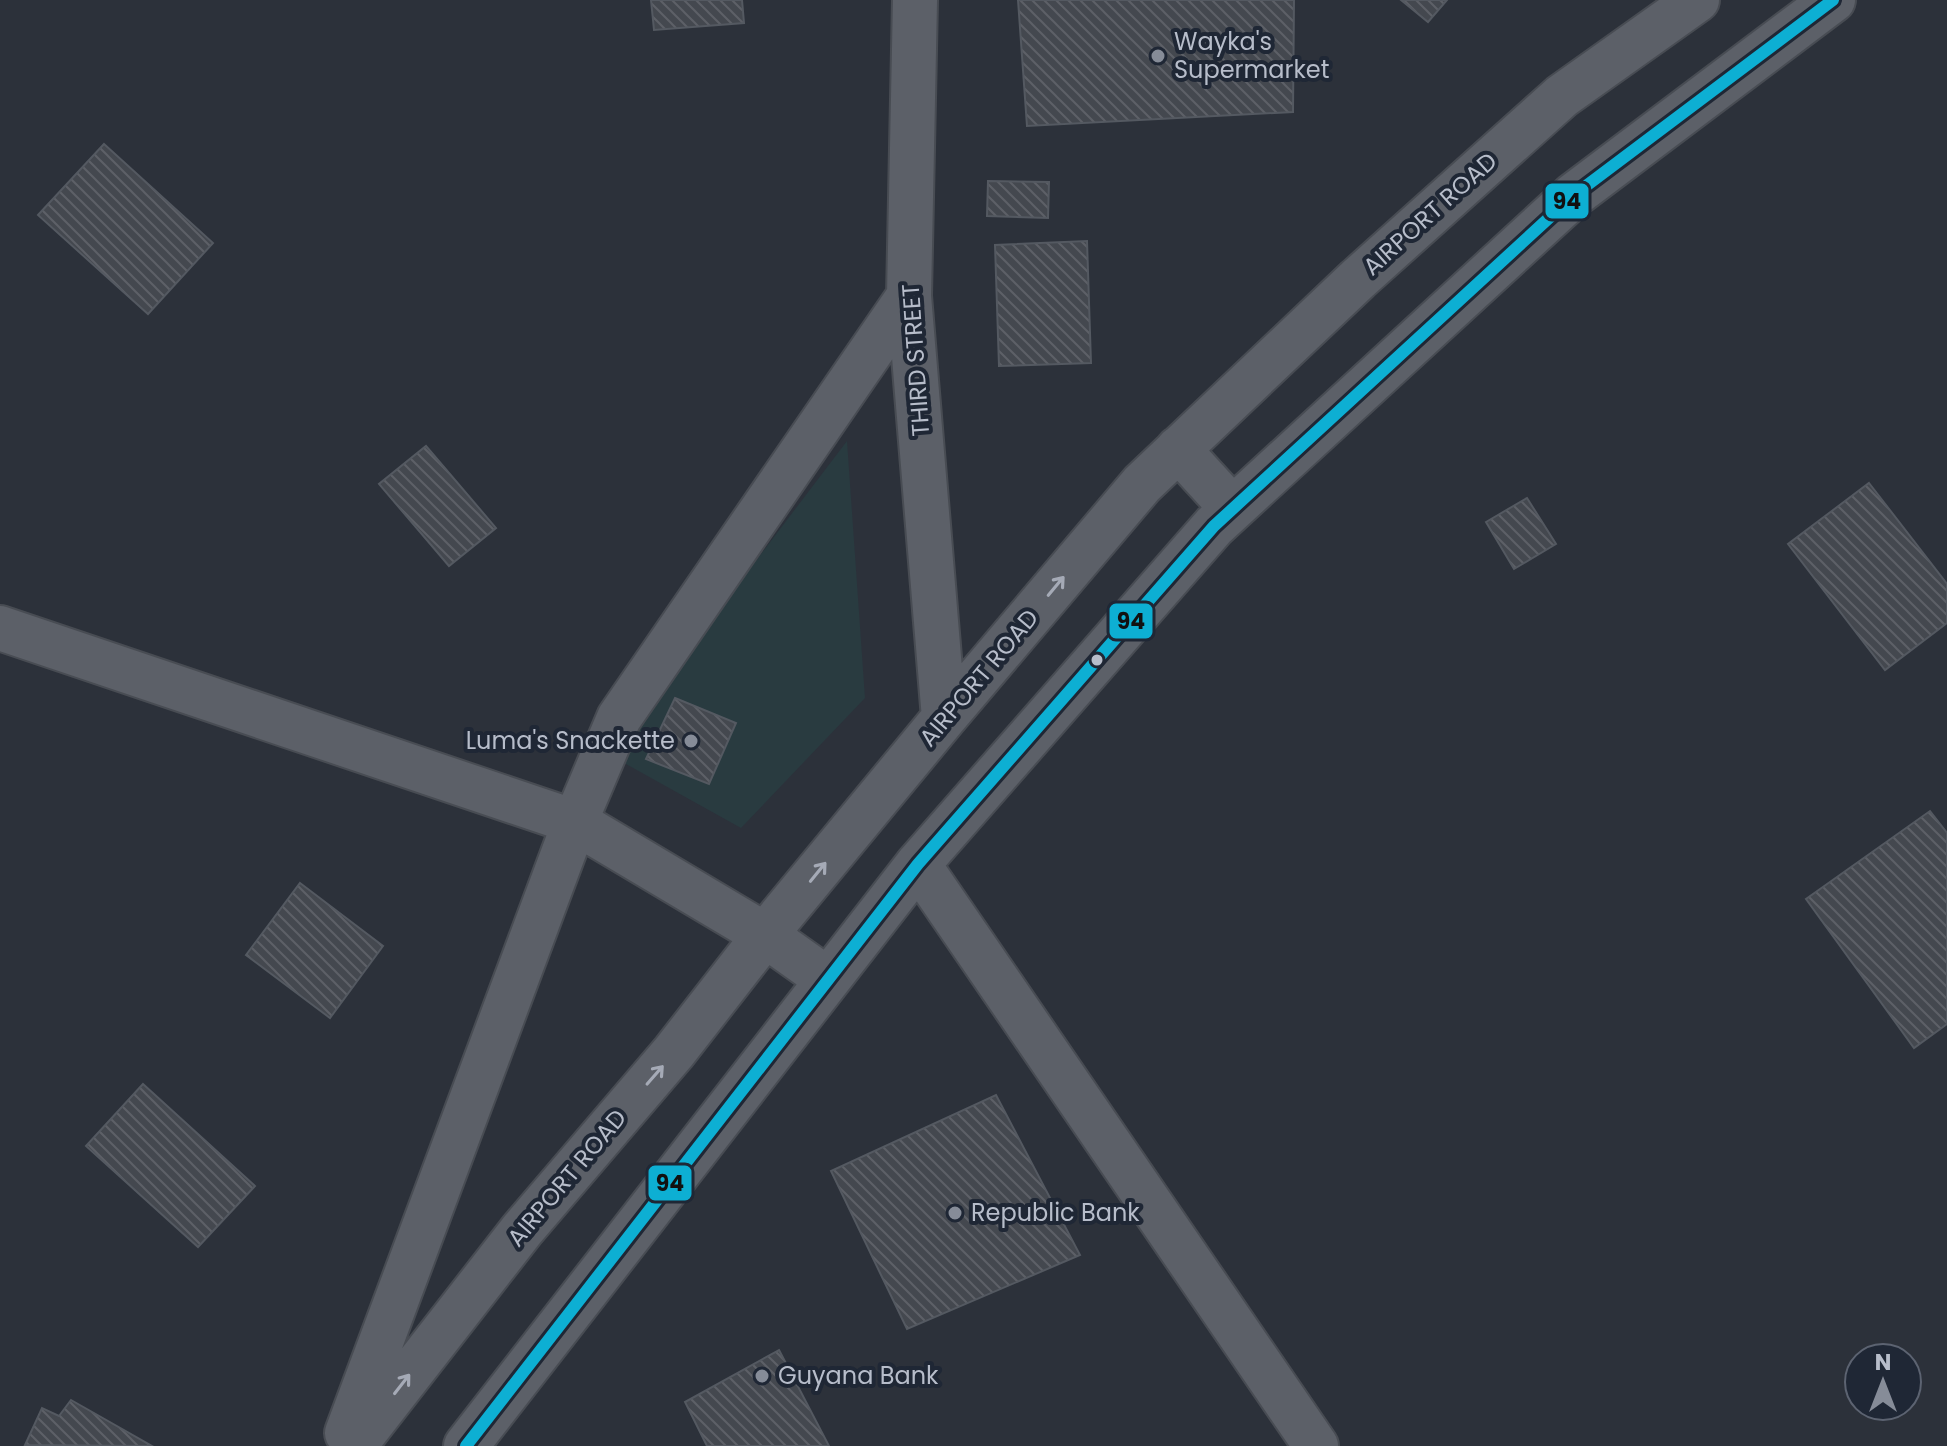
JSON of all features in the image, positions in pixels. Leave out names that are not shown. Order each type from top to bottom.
[{"type":"street","name":"THIRD STREET","points":[[915,0],[909,296],[944,718]]},
{"type":"street","name":"AIRPORT ROAD","points":[[354,1446],[522,1230],[674,1052],[765,935],[1142,484],[1358,279],[1562,96],[1697,0]]},
{"type":"street","points":[[466,1446],[918,864],[1232,508],[1574,195],[1833,0]]},
{"type":"street","points":[[342,1446],[575,822],[619,718],[909,296]]},
{"type":"street","points":[[1178,449],[1232,508]]},
{"type":"street","points":[[0,628],[575,822],[765,935],[827,979]]},
{"type":"street","points":[[918,864],[1316,1446]]},
{"type":"shaded area","points":[[847,441],[865,698],[741,828],[617,759],[637,717]]},
{"type":"building","points":[[651,0],[742,0],[744,23],[654,30]]},
{"type":"building","name":"Wayka's Supermarket","points":[[1018,0],[1294,0],[1293,112],[1027,126]]},
{"type":"building","points":[[1401,0],[1447,0],[1428,22]]},
{"type":"building","points":[[104,144],[213,243],[148,314],[38,215]]},
{"type":"building","points":[[988,181],[1049,182],[1048,218],[987,216]]},
{"type":"building","points":[[1087,241],[1091,363],[999,366],[995,245]]},
{"type":"building","points":[[426,446],[496,528],[449,566],[379,484]]},
{"type":"building","points":[[1869,483],[1947,584],[1947,623],[1885,670],[1788,544]]},
{"type":"building","points":[[1527,498],[1556,544],[1514,569],[1486,522]]},
{"type":"building","name":"Luma's Snackette","points":[[675,698],[736,723],[709,784],[646,759]]},
{"type":"building","points":[[1930,811],[1947,833],[1947,1024],[1914,1048],[1806,899]]},
{"type":"building","points":[[300,883],[383,946],[330,1018],[246,955]]},
{"type":"building","points":[[143,1084],[255,1186],[198,1247],[86,1146]]},
{"type":"building","name":"Republic Bank","points":[[996,1095],[1080,1255],[907,1329],[831,1171]]},
{"type":"building","name":"Guyana Bank","points":[[779,1350],[829,1446],[707,1446],[685,1402]]},
{"type":"building","points":[[71,1400],[152,1446],[25,1445],[42,1408],[59,1416]]},
{"type":"transit line","name":"94","points":[[466,1446],[918,864],[1214,526],[1574,195],[1833,0]]},
{"type":"place","name":"Wayka's Supermarket","points":[[1158,56]]},
{"type":"place","name":"Luma's Snackette","points":[[691,741]]},
{"type":"place","name":"Republic Bank","points":[[955,1213]]},
{"type":"place","name":"Guyana Bank","points":[[762,1376]]}]
